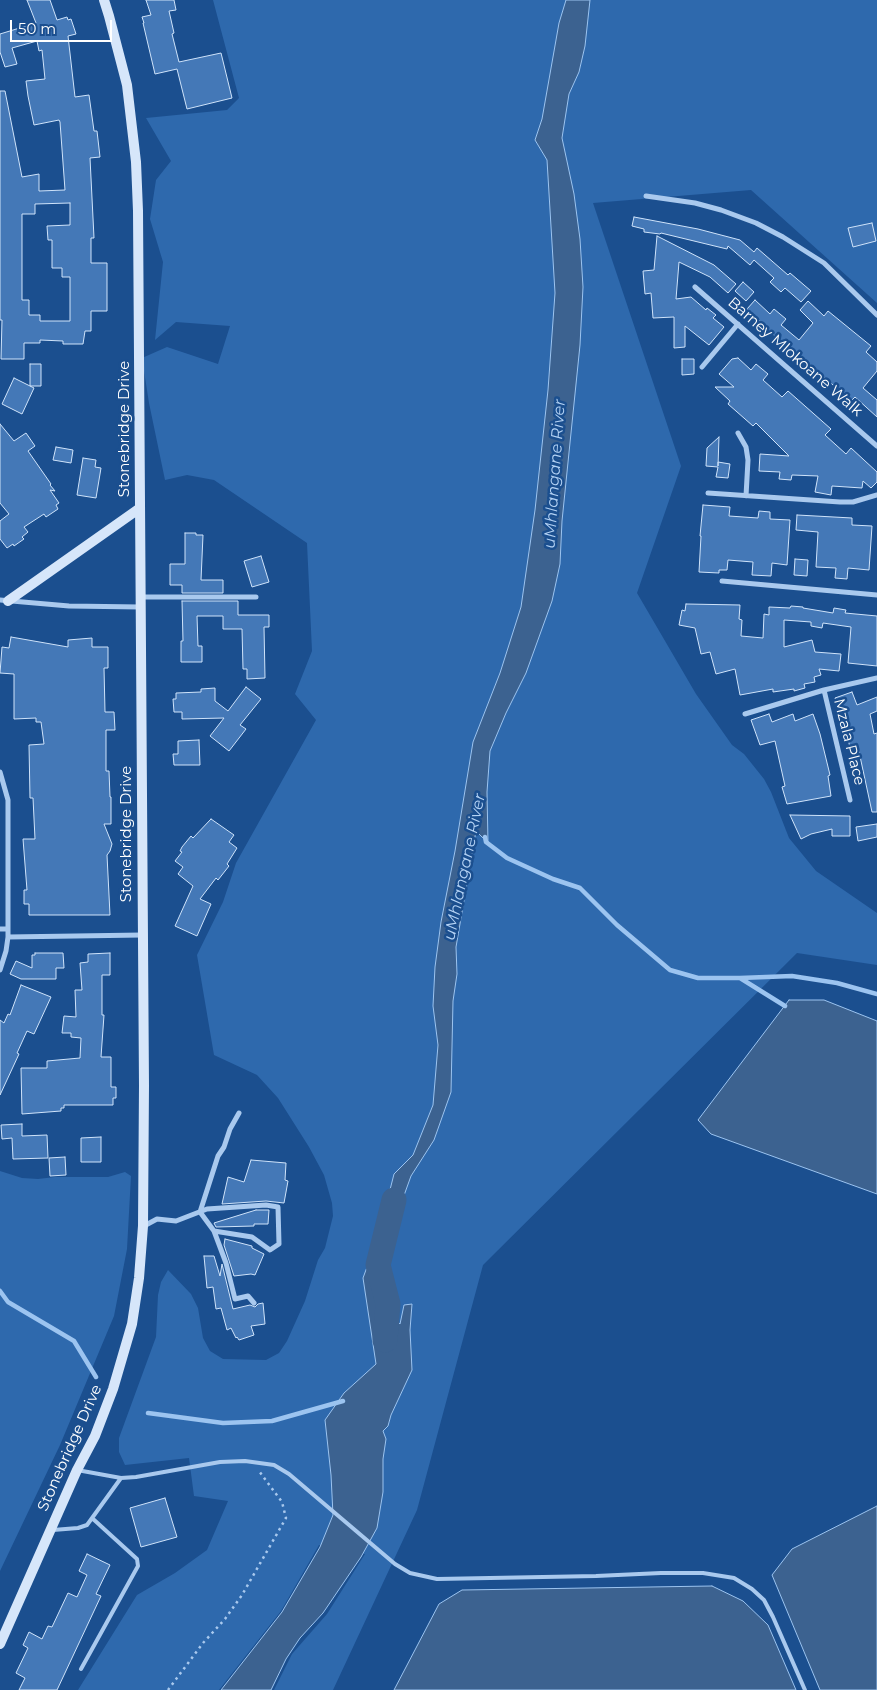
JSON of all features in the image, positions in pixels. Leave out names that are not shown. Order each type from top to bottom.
[{"type":"street","name":"Stonebridge Drive","points":[[0,1644],[77,1470],[95,1436],[113,1389],[132,1324],[139,1278],[143,1226],[140,508],[136,162],[127,85],[104,0]]},
{"type":"street","points":[[646,196],[721,210],[756,223],[783,237],[824,263],[877,315]]},
{"type":"street","name":"Barney Mlokoane Walk","points":[[696,287],[877,446]]},
{"type":"street","points":[[702,367],[738,324]]},
{"type":"street","points":[[738,434],[746,446],[748,460],[746,496]]},
{"type":"street","points":[[708,493],[840,502],[853,502],[877,495]]},
{"type":"street","points":[[4,600],[140,508]]},
{"type":"street","points":[[722,581],[877,595]]},
{"type":"street","points":[[4,600],[68,606],[256,597]]},
{"type":"street","points":[[745,714],[824,690],[877,678]]},
{"type":"street","name":"Mzala Place","points":[[824,690],[850,800]]},
{"type":"street","points":[[0,772],[8,800],[8,937],[0,970]]},
{"type":"street","points":[[0,929],[8,929]]},
{"type":"street","points":[[8,937],[142,936]]},
{"type":"street","points":[[200,1212],[218,1156],[239,1113]]},
{"type":"street","points":[[143,1226],[157,1219],[176,1221],[207,1209],[266,1205],[278,1207],[279,1244],[270,1250],[252,1237],[214,1231]]},
{"type":"street","points":[[200,1212],[214,1231],[226,1263],[236,1299],[248,1296],[254,1303]]},
{"type":"lane","points":[[77,1470],[121,1478],[220,1462],[252,1461],[274,1464],[289,1474],[395,1564],[410,1573],[437,1579],[662,1573],[704,1573],[734,1578],[752,1588],[764,1600],[773,1616],[805,1690]]},
{"type":"lane","points":[[50,1530],[78,1528],[88,1525],[121,1478]]},
{"type":"lane","points":[[80,1669],[138,1566],[136,1559],[92,1518]]},
{"type":"path","points":[[168,1690],[202,1642],[225,1619],[242,1595],[286,1518],[282,1502],[252,1461]]},
{"type":"shaded area","points":[[213,0],[877,0],[877,303],[751,190],[593,203],[681,466],[637,593],[696,694],[732,745],[744,754],[764,779],[789,838],[816,871],[877,913],[877,965],[797,953],[483,1265],[417,1510],[333,1690],[274,1690],[292,1654],[327,1614],[365,1554],[319,1545],[281,1611],[219,1690],[78,1690],[137,1595],[175,1573],[207,1550],[228,1501],[194,1496],[189,1458],[125,1465],[119,1452],[119,1438],[156,1337],[158,1295],[161,1282],[168,1270],[191,1294],[198,1308],[203,1338],[210,1351],[223,1359],[266,1360],[279,1353],[287,1341],[305,1301],[318,1260],[325,1248],[333,1216],[332,1203],[324,1175],[278,1098],[257,1075],[214,1055],[197,955],[223,902],[236,863],[316,720],[295,694],[312,651],[307,543],[214,480],[187,475],[165,480],[142,358],[167,347],[218,364],[230,326],[176,322],[155,340],[163,262],[150,219],[156,180],[171,161],[146,118],[227,110],[239,98]]},
{"type":"shaded area","points":[[0,1171],[22,1178],[38,1179],[55,1177],[108,1177],[125,1172],[131,1176],[127,1249],[114,1316],[60,1445],[0,1571]]},
{"type":"water","points":[[566,0],[590,0],[585,46],[579,72],[569,94],[562,138],[574,194],[580,239],[583,287],[580,345],[562,521],[560,564],[552,601],[526,673],[490,751],[487,792],[488,843],[476,831],[456,947],[457,974],[453,1001],[451,1092],[434,1140],[411,1176],[402,1201],[384,1236],[381,1261],[381,1289],[390,1314],[400,1324],[404,1305],[412,1304],[410,1330],[412,1370],[391,1415],[388,1426],[383,1431],[386,1439],[383,1459],[383,1492],[377,1528],[361,1557],[323,1613],[300,1638],[286,1659],[271,1690],[221,1690],[282,1612],[320,1547],[333,1515],[325,1420],[344,1393],[376,1364],[363,1278],[378,1237],[394,1174],[413,1155],[433,1105],[438,1045],[433,1006],[435,967],[441,922],[473,742],[500,673],[521,607],[535,510],[548,390],[555,293],[547,160],[535,140],[542,119],[559,23]]},
{"type":"water","points":[[789,1000],[824,1000],[877,1021],[877,1194],[711,1134],[698,1120]]},
{"type":"water","points":[[877,1506],[877,1690],[820,1690],[772,1575],[792,1549]]},
{"type":"water","points":[[712,1586],[743,1601],[768,1625],[796,1690],[394,1690],[439,1604],[462,1590]]},
{"type":"building","points":[[27,0],[50,0],[57,20],[67,17],[68,20],[71,19],[76,34],[68,36],[75,97],[89,95],[94,131],[97,131],[100,157],[90,158],[94,238],[91,238],[91,263],[107,263],[107,311],[91,311],[91,331],[85,331],[83,344],[63,344],[63,341],[40,340],[40,343],[24,343],[24,359],[1,359],[0,91],[5,91],[22,177],[39,174],[39,191],[65,190],[60,122],[59,120],[34,125],[28,96],[26,81],[45,79],[42,50],[39,51],[37,41],[12,48],[17,64],[5,67],[0,52],[0,34],[36,23]],"holes":[[[70,203],[70,225],[47,226],[48,240],[52,240],[52,268],[62,268],[62,277],[70,277],[70,321],[40,321],[40,315],[29,315],[29,300],[22,300],[22,214],[35,214],[35,204]]]},
{"type":"building","points":[[146,0],[174,0],[176,10],[169,11],[179,62],[221,53],[232,98],[187,109],[177,69],[155,74],[142,17],[151,15]]},
{"type":"building","points":[[634,217],[698,229],[740,240],[754,252],[757,248],[788,275],[790,273],[811,291],[801,302],[785,288],[781,292],[770,282],[774,278],[754,260],[750,265],[728,246],[727,249],[661,233],[644,232],[644,229],[632,226]]},
{"type":"building","points":[[872,223],[876,241],[853,247],[848,228]]},
{"type":"building","points":[[657,236],[714,265],[736,284],[728,293],[710,277],[679,262],[676,299],[691,297],[706,310],[707,308],[716,315],[713,318],[724,327],[709,345],[685,326],[685,347],[674,348],[674,317],[653,318],[651,293],[645,294],[643,271],[654,270]]},
{"type":"building","points":[[743,282],[754,292],[746,301],[735,291]]},
{"type":"building","points":[[755,300],[770,314],[774,309],[786,319],[781,325],[799,340],[813,323],[800,310],[808,301],[824,316],[828,311],[871,346],[866,352],[877,362],[877,371],[863,388],[877,400],[877,417],[855,397],[851,401],[806,361],[804,363],[761,324],[747,309]]},
{"type":"building","points":[[738,358],[751,370],[756,364],[768,374],[763,380],[782,397],[788,391],[831,429],[825,435],[846,454],[851,448],[877,472],[877,482],[871,488],[863,481],[862,488],[832,486],[831,495],[815,492],[818,476],[792,475],[791,480],[779,479],[780,472],[759,471],[760,454],[789,456],[756,423],[753,426],[728,404],[730,401],[715,387],[734,387],[719,374],[732,359]]},
{"type":"building","points":[[682,359],[694,359],[694,374],[682,375]]},
{"type":"building","points":[[30,364],[41,364],[41,386],[30,386]]},
{"type":"building","points":[[14,378],[34,388],[22,414],[2,404]]},
{"type":"building","points":[[0,424],[14,441],[26,433],[35,446],[28,451],[51,484],[55,491],[50,490],[59,503],[56,505],[58,509],[46,517],[44,514],[24,527],[28,532],[22,537],[24,539],[14,546],[13,544],[7,548],[0,539],[0,521],[9,514],[0,503]]},
{"type":"building","points":[[719,437],[718,462],[730,464],[728,478],[716,477],[718,467],[706,466],[707,448]]},
{"type":"building","points":[[56,447],[73,450],[71,463],[53,460]]},
{"type":"building","points":[[83,458],[96,460],[95,467],[101,468],[96,498],[77,495]]},
{"type":"building","points":[[703,505],[730,507],[729,516],[758,518],[759,511],[770,512],[770,519],[790,520],[787,565],[772,563],[771,576],[752,575],[753,562],[728,560],[727,570],[719,570],[719,573],[699,572]]},
{"type":"building","points":[[797,515],[852,518],[852,525],[872,526],[869,570],[848,568],[847,579],[835,578],[836,568],[816,567],[818,532],[796,530]]},
{"type":"building","points":[[185,533],[203,535],[201,580],[223,580],[223,593],[182,593],[182,585],[170,585],[170,564],[185,564]]},
{"type":"building","points":[[261,556],[269,582],[252,587],[244,561]]},
{"type":"building","points":[[795,559],[808,560],[807,576],[794,575]]},
{"type":"building","points":[[182,601],[238,601],[238,615],[269,615],[269,627],[264,627],[265,678],[247,679],[247,669],[243,669],[242,629],[223,629],[223,616],[197,616],[198,646],[202,646],[202,662],[181,662],[181,641],[183,641]]},
{"type":"building","points":[[686,604],[740,605],[739,619],[742,620],[741,636],[763,638],[764,614],[769,615],[769,607],[803,607],[833,613],[834,608],[846,610],[845,613],[877,616],[877,666],[848,663],[851,627],[823,623],[822,628],[811,626],[811,622],[784,620],[784,647],[812,640],[815,652],[841,654],[839,671],[819,669],[821,675],[814,677],[815,682],[804,684],[805,688],[794,691],[794,689],[773,692],[773,689],[740,695],[735,669],[716,674],[710,652],[701,654],[695,628],[679,625],[682,610],[685,611]]},
{"type":"building","points":[[11,637],[68,647],[68,640],[92,638],[92,647],[108,647],[108,668],[104,668],[105,712],[114,712],[115,730],[106,730],[106,771],[109,771],[111,824],[104,824],[112,844],[107,855],[110,915],[29,915],[29,904],[24,904],[24,890],[27,890],[23,839],[35,839],[33,798],[30,798],[29,745],[44,744],[41,722],[36,722],[36,718],[14,719],[14,674],[0,673],[2,647],[9,648]]},
{"type":"building","points":[[246,687],[261,699],[240,725],[246,729],[229,751],[210,736],[224,718],[182,719],[182,712],[174,712],[173,699],[176,699],[176,693],[201,692],[201,689],[215,688],[215,701],[228,711]]},
{"type":"building","points":[[852,692],[857,705],[877,697],[877,711],[870,714],[874,734],[877,733],[877,812],[872,812],[858,747],[850,748],[846,729],[835,698]]},
{"type":"building","points":[[769,714],[772,722],[793,714],[795,721],[813,714],[830,775],[828,776],[831,796],[787,804],[782,787],[785,786],[775,741],[760,745],[751,720]]},
{"type":"building","points":[[199,740],[200,765],[174,765],[173,754],[178,754],[178,741]]},
{"type":"building","points":[[790,815],[850,816],[850,836],[832,836],[832,829],[811,834],[801,839]]},
{"type":"building","points":[[211,819],[234,835],[229,842],[237,848],[227,864],[229,866],[218,880],[216,878],[200,899],[211,904],[197,936],[175,926],[193,886],[178,874],[183,867],[175,861],[182,852],[180,851],[182,847],[191,836],[193,838]]},
{"type":"building","points":[[877,824],[877,837],[858,841],[856,827]]},
{"type":"building","points":[[35,953],[63,953],[64,968],[56,968],[56,979],[21,979],[10,974],[16,961],[32,968],[32,955],[35,955]]},
{"type":"building","points":[[110,953],[110,975],[102,975],[102,1015],[104,1015],[101,1057],[111,1057],[111,1087],[116,1087],[116,1098],[113,1098],[113,1105],[64,1105],[61,1111],[22,1114],[21,1068],[47,1068],[47,1061],[80,1058],[81,1038],[71,1037],[71,1033],[62,1033],[64,1016],[76,1017],[75,990],[82,990],[80,963],[88,962],[88,954]]},
{"type":"building","points":[[21,985],[51,997],[34,1034],[27,1031],[17,1053],[19,1054],[0,1095],[0,1020],[4,1023],[8,1014],[10,1015]]},
{"type":"building","points":[[22,1124],[22,1136],[47,1135],[48,1158],[13,1159],[12,1138],[2,1139],[1,1125]]},
{"type":"building","points":[[101,1137],[101,1162],[81,1162],[81,1138]]},
{"type":"building","points":[[65,1157],[66,1175],[50,1176],[49,1158]]},
{"type":"building","points":[[251,1160],[286,1163],[285,1180],[288,1181],[284,1203],[266,1201],[222,1204],[228,1177],[244,1182]]},
{"type":"building","points":[[256,1210],[269,1210],[268,1224],[216,1227],[214,1223]]},
{"type":"building","points":[[225,1239],[252,1246],[252,1248],[264,1254],[255,1275],[234,1276],[224,1245]]},
{"type":"building","points":[[204,1256],[214,1256],[220,1276],[222,1264],[233,1309],[250,1305],[255,1307],[263,1303],[265,1324],[251,1326],[254,1335],[239,1340],[231,1328],[227,1330],[221,1308],[216,1309],[213,1287],[207,1288]]},
{"type":"building","points":[[165,1498],[177,1537],[141,1547],[130,1508]]},
{"type":"building","points":[[87,1554],[110,1565],[96,1594],[101,1596],[57,1690],[19,1690],[25,1678],[16,1673],[28,1648],[23,1645],[29,1632],[42,1639],[48,1626],[52,1627],[68,1593],[77,1597],[87,1575],[79,1571]]},
{"type":"waterway","points":[[485,837],[486,842],[507,858],[553,879],[580,888],[617,925],[670,970],[698,978],[740,978],[785,1006]]},
{"type":"waterway","points":[[740,978],[792,976],[837,983],[877,994]]},
{"type":"waterway","name":"uMhlangane River","points":[[385,1340],[388,1304],[378,1265],[394,1200]]},
{"type":"waterway","points":[[0,1291],[8,1302],[74,1341],[96,1377]]},
{"type":"waterway","points":[[148,1413],[223,1423],[272,1421],[343,1401]]}]
